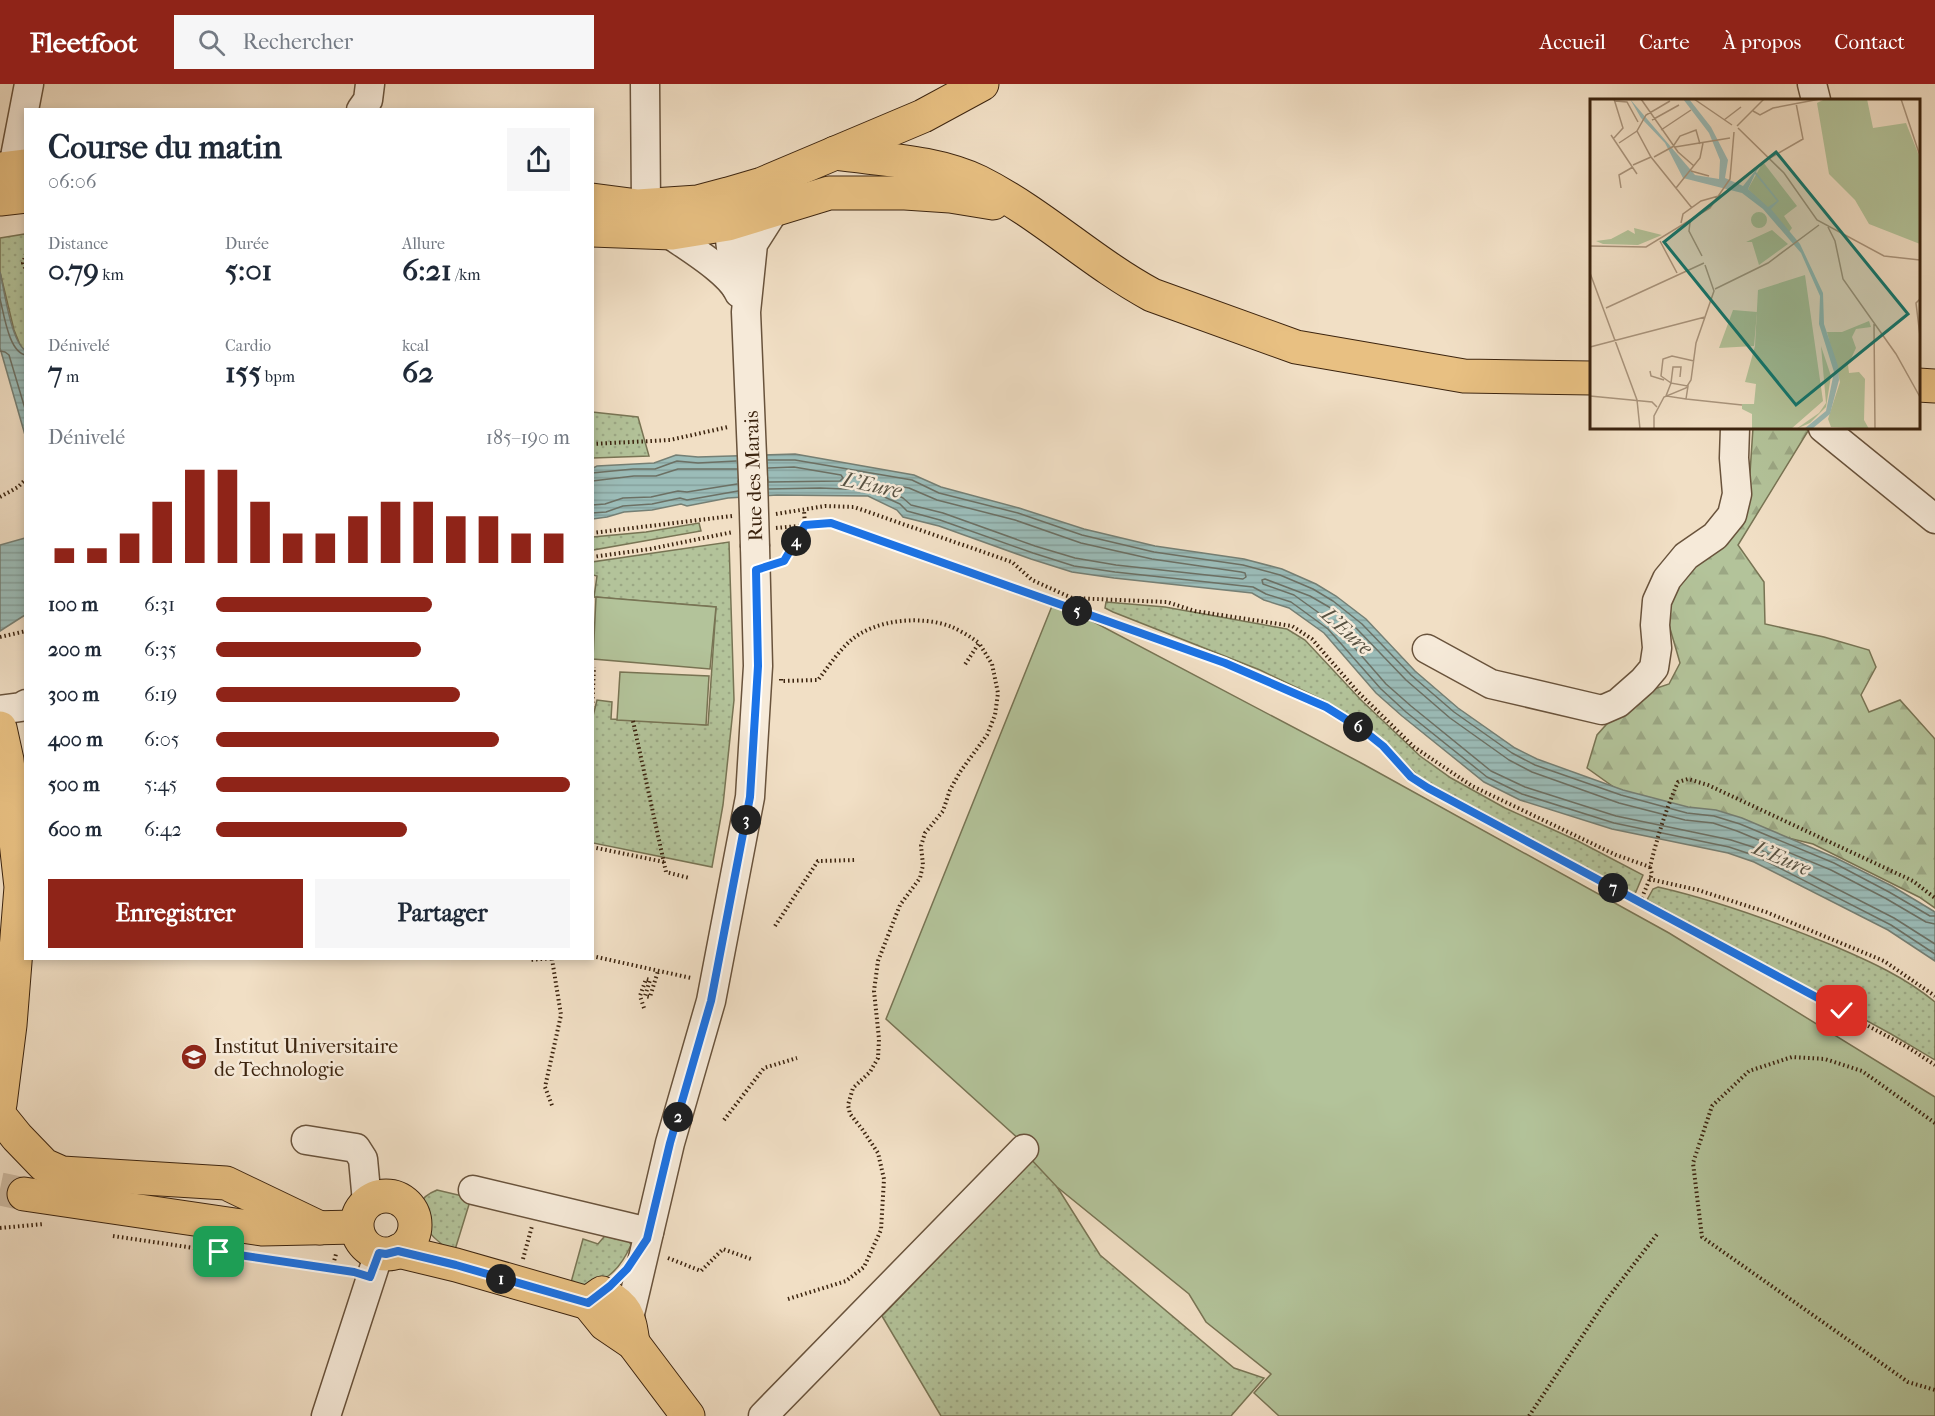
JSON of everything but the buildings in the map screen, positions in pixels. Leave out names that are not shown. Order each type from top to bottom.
[{"type":"main road","points":[[594,230],[740,234],[768,197],[835,153],[923,116],[982,84]]},
{"type":"main road","points":[[829,193],[923,116]]},
{"type":"main road","points":[[923,116],[924,146],[932,166]]},
{"type":"main road","points":[[835,153],[932,166],[978,182],[1036,215],[1130,283],[1152,295],[1296,346],[1464,376],[1590,378]]},
{"type":"main road","points":[[0,199],[16,174]]},
{"type":"main road","points":[[594,201],[646,205],[829,193],[904,193],[950,196],[1022,208]]},
{"type":"main road","points":[[1920,385],[1935,386]]},
{"type":"main road","points":[[0,728],[7,760],[21,887],[9,910],[10,1025],[0,1104]]},
{"type":"main road","points":[[0,1116],[44,1165],[62,1173],[226,1183],[320,1228]]},
{"type":"main road","points":[[24,1194],[262,1230],[320,1228],[362,1214],[383,1195],[400,1198],[411,1209],[415,1222],[391,1253]]},
{"type":"main road","points":[[362,1214],[361,1241],[372,1251],[456,1265],[516,1283],[595,1298],[605,1323],[631,1330],[688,1416]]},
{"type":"street","points":[[26,108],[29,84]]},
{"type":"street","points":[[362,108],[368,100],[370,84]]},
{"type":"street","points":[[645,84],[646,205]]},
{"type":"street","points":[[1812,84],[1816,99]]},
{"type":"street","points":[[16,174],[24,119]]},
{"type":"street","points":[[698,201],[740,234]]},
{"type":"street","points":[[668,233],[712,264],[741,299]]},
{"type":"street","name":"Rue des Marais","points":[[631,1330],[647,1240],[670,1143],[711,1001],[750,797],[758,666],[756,544],[752,428],[741,299],[740,234]]},
{"type":"street","points":[[1426,649],[1491,684],[1602,710],[1618,703],[1654,668],[1657,648],[1655,625],[1657,601],[1667,579],[1686,556],[1715,536],[1732,515],[1737,494],[1734,458],[1735,429]]},
{"type":"street","points":[[1824,429],[1935,519]]},
{"type":"street","points":[[0,710],[24,705]]},
{"type":"street","points":[[306,1140],[356,1148],[363,1159],[362,1214]]},
{"type":"street","points":[[763,1416],[1024,1149]]},
{"type":"street","points":[[473,1190],[538,1206],[647,1240]]},
{"type":"street","name":"Rue des Marais","points":[[595,1298],[627,1269],[647,1240]]},
{"type":"street","points":[[326,1416],[391,1253]]},
{"type":"path","points":[[594,444],[670,440],[752,428]]},
{"type":"path","points":[[0,497],[24,481]]},
{"type":"path","points":[[770,514],[825,506],[854,507],[1012,562],[1032,580],[1072,598],[1167,602],[1195,611],[1292,626],[1312,639],[1357,691],[1414,747],[1472,786],[1616,855],[1650,867]]},
{"type":"path","points":[[756,544],[784,561],[805,525],[804,510]]},
{"type":"path","points":[[594,533],[737,516]]},
{"type":"path","points":[[594,557],[756,544],[805,525],[831,523],[1225,663],[1326,707],[1383,746],[1411,777],[1428,788],[1899,1042],[1935,1065]]},
{"type":"path","points":[[758,666],[777,668],[781,681],[818,680],[852,640],[870,629],[889,623],[911,621],[950,626],[979,643],[992,664],[998,693],[995,715],[987,735],[960,772],[950,790],[944,811],[925,833],[921,846],[923,865],[920,878],[900,905],[878,961],[874,991],[879,1039],[878,1058],[870,1072],[853,1088],[848,1105],[850,1114],[878,1154],[884,1179],[881,1230],[864,1267],[846,1281],[788,1299]]},
{"type":"path","points":[[0,637],[24,631]]},
{"type":"path","points":[[964,666],[979,643]]},
{"type":"path","points":[[633,721],[666,872],[689,878]]},
{"type":"path","points":[[1640,902],[1652,874],[1650,867],[1655,846],[1671,798],[1678,782],[1688,779],[1708,785],[1913,881],[1935,898]]},
{"type":"path","points":[[594,847],[664,862]]},
{"type":"path","points":[[775,926],[818,861],[857,860]]},
{"type":"path","points":[[1649,879],[1698,890],[1766,912],[1884,961],[1935,996]]},
{"type":"path","points":[[594,956],[698,979]]},
{"type":"path","points":[[553,1107],[545,1087],[561,1015],[554,960]]},
{"type":"path","points":[[644,1008],[640,996],[646,979],[650,980],[645,996],[650,997],[658,971]]},
{"type":"path","points":[[1935,1124],[1863,1071],[1825,1059],[1792,1057],[1749,1071],[1712,1106],[1693,1163],[1702,1237],[1908,1382],[1935,1390]]},
{"type":"path","points":[[724,1120],[764,1068],[797,1058]]},
{"type":"path","points":[[516,1283],[538,1206]]},
{"type":"path","points":[[44,1225],[55,1227]]},
{"type":"path","points":[[1528,1416],[1607,1299],[1658,1233]]},
{"type":"path","points":[[112,1236],[354,1272],[391,1253]]},
{"type":"path","points":[[647,1240],[701,1271],[723,1249],[751,1259]]},
{"type":"green space","points":[[24,234],[24,355],[14,330],[0,272],[0,238]]},
{"type":"green space","points":[[594,412],[638,417],[649,456],[594,458]]},
{"type":"green space","points":[[1753,429],[1807,429],[1808,431],[1738,545],[1764,582],[1765,624],[1869,650],[1876,667],[1861,695],[1869,712],[1900,700],[1935,739],[1935,908],[1919,897],[1813,844],[1632,800],[1587,768],[1597,735],[1631,697],[1669,684],[1680,663],[1667,618],[1673,589],[1734,524],[1750,473]]},
{"type":"green space","points":[[699,523],[701,531],[594,550],[594,537],[646,532]]},
{"type":"green space","points":[[729,542],[734,700],[723,805],[712,867],[594,843],[594,712],[597,700],[612,702],[611,719],[708,725],[716,607],[594,597],[597,576],[594,575],[594,562]]},
{"type":"green space","points":[[596,597],[716,607],[710,669],[594,659]]},
{"type":"green space","points":[[1054,601],[1363,764],[1669,933],[1935,1097],[1935,1416],[1279,1416],[1254,1393],[1271,1374],[1206,1322],[1189,1294],[1057,1187],[1028,1156],[1020,1140],[886,1019]]},
{"type":"green space","points":[[1106,602],[1165,607],[1287,629],[1305,640],[1361,700],[1420,756],[1451,778],[1505,808],[1576,840],[1643,875],[1635,894],[1420,778],[1376,734],[1327,702],[1260,670],[1113,612],[1105,608]]},
{"type":"green space","points":[[620,672],[709,676],[706,725],[617,720]]},
{"type":"green space","points":[[1658,887],[1725,905],[1791,929],[1886,970],[1911,985],[1935,1002],[1935,1060],[1647,900],[1653,889]]},
{"type":"green space","points":[[1037,1155],[1100,1255],[1234,1368],[1264,1378],[1231,1416],[941,1416],[882,1316]]},
{"type":"green space","points":[[437,1190],[471,1198],[454,1253],[428,1231],[419,1213],[420,1205],[425,1197]]},
{"type":"green space","points":[[609,1231],[629,1241],[631,1245],[620,1264],[607,1277],[599,1281],[581,1286],[570,1286],[583,1239],[598,1244]]},
{"type":"water","points":[[0,272],[12,326],[24,349],[24,432],[0,348]]},
{"type":"water","name":"L'Eure","points":[[795,454],[914,475],[941,487],[1019,508],[1084,529],[1155,546],[1244,559],[1282,569],[1316,584],[1366,619],[1415,671],[1458,708],[1515,748],[1537,759],[1623,790],[1688,807],[1716,810],[1742,818],[1836,858],[1892,886],[1935,912],[1935,961],[1888,930],[1754,862],[1728,853],[1612,829],[1520,800],[1484,782],[1376,693],[1324,633],[1289,608],[1264,600],[1252,593],[1072,572],[939,526],[903,517],[897,510],[868,496],[777,495],[728,498],[687,506],[681,504],[652,510],[624,512],[594,519],[594,468],[654,463],[676,455],[698,457]]},
{"type":"water","points":[[24,538],[24,616],[0,631],[0,545]]},
{"type":"tunnel","points":[[0,1189],[24,1194]]},
{"type":"place","name":"Institut Universitaire de Technologie","points":[[194,1057]]},
{"type":"route","points":[[219,1252],[354,1272],[370,1277],[379,1253],[398,1251],[456,1265],[588,1303],[627,1269],[647,1239],[670,1143],[711,1001],[750,797],[758,666],[756,570],[784,561],[805,525],[831,523],[1225,663],[1326,707],[1363,730],[1383,746],[1411,777],[1428,788],[1842,1011]]}]
